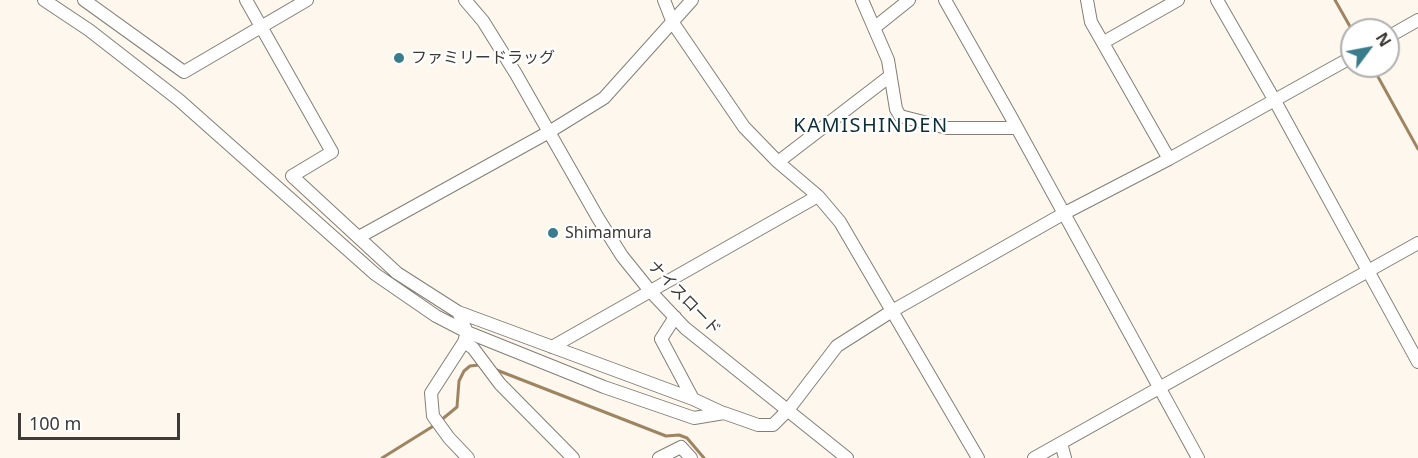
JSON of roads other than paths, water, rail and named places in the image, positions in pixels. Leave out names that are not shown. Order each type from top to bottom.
[{"type":"street","points":[[44,0],[89,30],[179,100],[375,274],[465,337],[694,418],[724,413]]},
{"type":"street","points":[[84,0],[184,72],[306,0]]},
{"type":"street","points":[[246,0],[332,152],[292,176],[398,273],[458,312],[758,425],[773,425],[788,410],[837,346],[892,311],[1063,214],[1169,159],[1340,64]]},
{"type":"street","name":"ナイスロード","points":[[465,0],[483,21],[616,247],[651,292],[717,354],[847,458]]},
{"type":"street","points":[[664,0],[673,23],[744,127],[778,162],[818,196],[840,222],[978,458]]},
{"type":"street","points":[[359,237],[549,132],[604,98],[692,0]]},
{"type":"street","points":[[862,0],[888,60],[896,109],[900,116],[946,128],[1017,128]]},
{"type":"street","points":[[874,28],[909,0]]},
{"type":"street","points":[[945,0],[1198,458]]},
{"type":"street","points":[[1087,0],[1091,22],[1169,159]]},
{"type":"street","points":[[1104,42],[1178,0]]},
{"type":"street","points":[[1217,0],[1275,100],[1418,362]]},
{"type":"street","points":[[1400,30],[1418,20]]},
{"type":"street","points":[[778,162],[890,76]]},
{"type":"street","points":[[552,347],[818,196]]},
{"type":"street","points":[[1034,458],[1418,243]]},
{"type":"street","points":[[458,312],[465,337],[500,384],[573,458]]},
{"type":"street","points":[[675,317],[661,339],[693,399]]},
{"type":"street","points":[[465,337],[431,393],[433,416],[468,458]]},
{"type":"street","points":[[1061,443],[1065,458]]},
{"type":"street","points":[[659,458],[681,447],[691,458]]},
{"type":"waterway","points":[[1335,0],[1345,18]]},
{"type":"waterway","points":[[1379,78],[1418,149]]},
{"type":"waterway","points":[[440,421],[457,407],[459,381],[464,371],[470,366],[479,365]]},
{"type":"waterway","points":[[494,369],[666,436],[679,435],[687,438],[704,458]]},
{"type":"waterway","points":[[382,458],[435,425]]},
{"type":"place","name":"ファミリードラッグ","points":[[399,58]]},
{"type":"place","name":"Shimamura","points":[[553,233]]},
{"type":"district","name":"KAMISHINDEN","points":[[871,126]]}]
